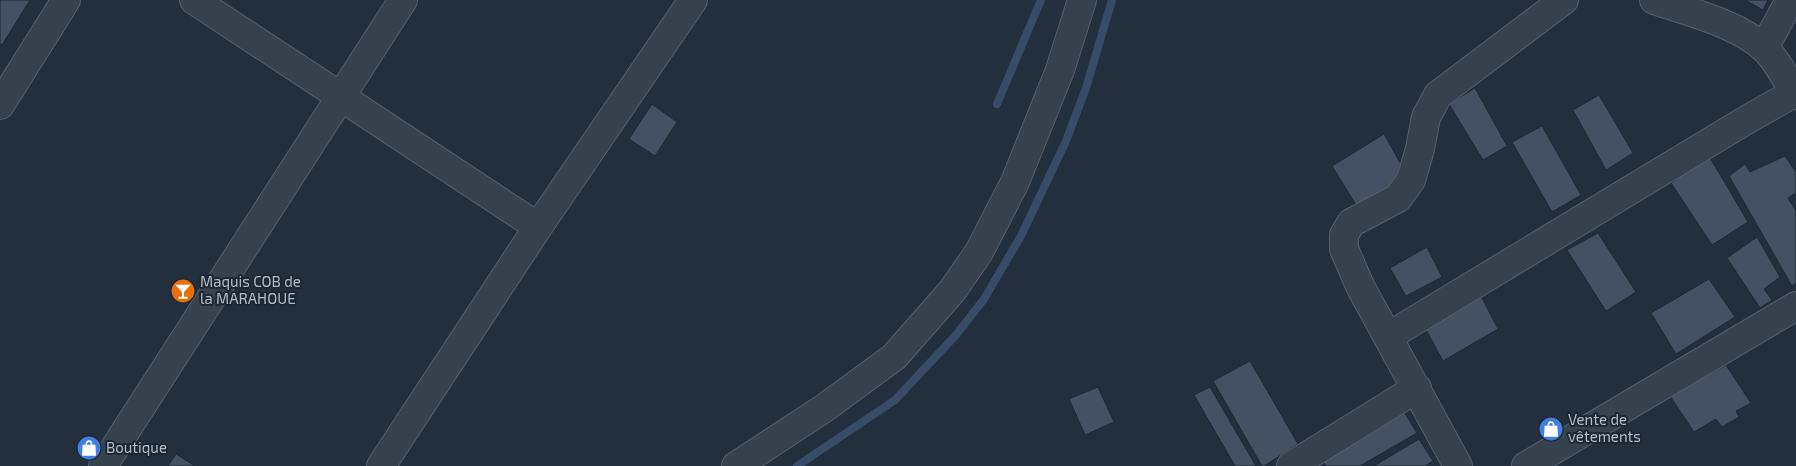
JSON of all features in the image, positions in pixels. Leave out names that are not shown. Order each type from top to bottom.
[{"type":"street","points":[[0,105],[66,0]]},
{"type":"street","points":[[194,0],[538,227]]},
{"type":"street","points":[[103,466],[403,0]]},
{"type":"street","points":[[381,466],[538,227],[693,0]]},
{"type":"street","points":[[736,466],[824,409],[894,357],[952,291],[979,252],[1015,182],[1060,70],[1082,0]]},
{"type":"street","points":[[1458,466],[1389,336],[1360,286],[1344,249],[1344,235],[1351,223],[1398,198],[1411,180],[1420,149],[1426,117],[1438,95],[1564,0]]},
{"type":"street","points":[[1389,336],[1795,94],[1781,69],[1764,48],[1728,26],[1654,0]]},
{"type":"street","points":[[1764,48],[1790,0]]},
{"type":"street","points":[[1526,466],[1796,306]]},
{"type":"street","points":[[1291,466],[1417,388]]},
{"type":"building","points":[[1,0],[30,0],[2,45],[0,43]]},
{"type":"building","points":[[1745,0],[1768,0],[1763,10]]},
{"type":"building","points":[[1475,88],[1507,146],[1483,160],[1449,104]]},
{"type":"building","points":[[1599,95],[1633,153],[1606,170],[1573,110]]},
{"type":"building","points":[[652,104],[677,122],[655,156],[629,139]]},
{"type":"building","points":[[1542,126],[1581,195],[1552,212],[1512,142]]},
{"type":"building","points":[[1384,134],[1407,175],[1358,208],[1332,166]]},
{"type":"building","points":[[1709,156],[1748,222],[1712,245],[1671,183]]},
{"type":"building","points":[[1785,156],[1796,172],[1796,193],[1788,198],[1796,211],[1796,283],[1792,286],[1729,176],[1745,164],[1750,172]]},
{"type":"building","points":[[1598,233],[1636,292],[1606,311],[1567,250]]},
{"type":"building","points":[[1757,237],[1780,277],[1764,289],[1772,300],[1760,308],[1727,258]]},
{"type":"building","points":[[1427,247],[1442,277],[1406,296],[1390,268]]},
{"type":"building","points":[[1709,279],[1735,317],[1676,354],[1651,313]]},
{"type":"building","points":[[1481,296],[1498,329],[1443,361],[1424,326]]},
{"type":"building","points":[[1250,361],[1298,444],[1264,466],[1262,466],[1213,381]]},
{"type":"building","points":[[1726,365],[1751,403],[1736,411],[1739,417],[1722,427],[1716,419],[1694,432],[1670,396]]},
{"type":"building","points":[[1098,387],[1114,422],[1085,435],[1069,399]]},
{"type":"building","points":[[1210,387],[1256,466],[1235,466],[1194,395]]},
{"type":"building","points":[[1403,410],[1417,433],[1360,466],[1326,466],[1321,459]]},
{"type":"building","points":[[1419,439],[1433,461],[1425,466],[1374,466]]},
{"type":"building","points":[[176,454],[195,466],[168,466]]},
{"type":"waterway","points":[[997,104],[1041,0]]},
{"type":"waterway","points":[[797,466],[895,400],[956,335],[984,299],[1021,236],[1066,141],[1086,88],[1112,0]]},
{"type":"place","name":"Maquis COB de la MARAHOUE","points":[[183,291]]},
{"type":"place","name":"Vente de vêtements","points":[[1551,429]]},
{"type":"place","name":"Boutique","points":[[89,448]]}]
